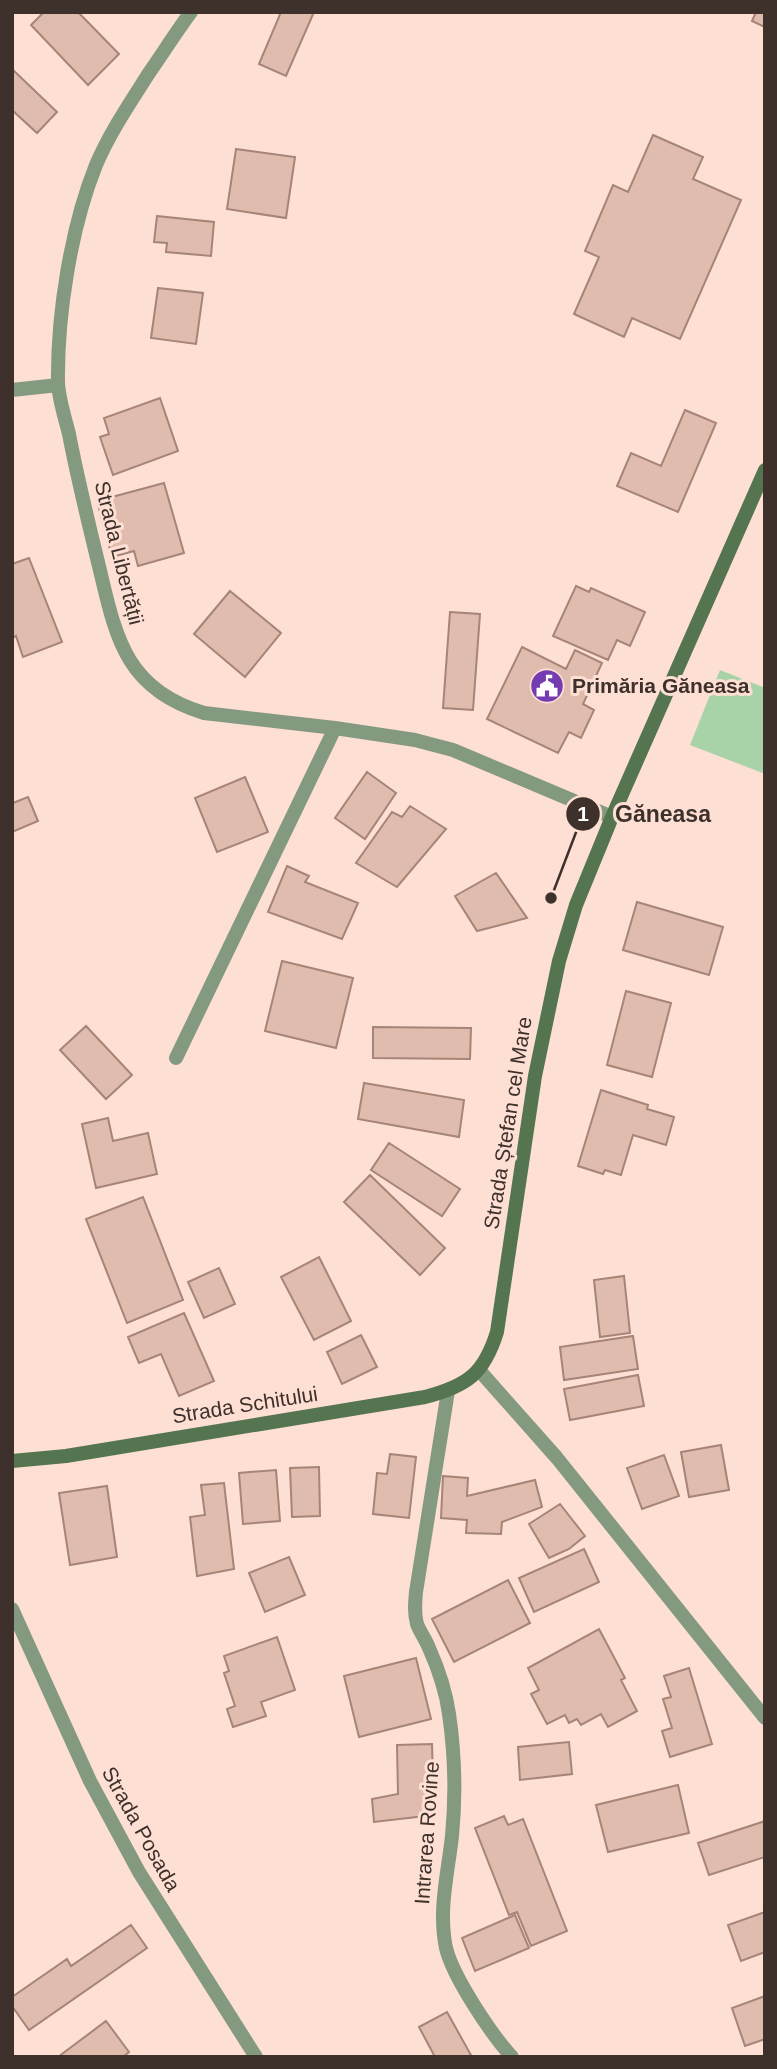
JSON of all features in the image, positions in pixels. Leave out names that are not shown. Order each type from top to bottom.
[{"type":"main road","name":"Strada Ștefan cel Mare","points":[[479,1370],[491,1353],[497,1332],[535,1076],[559,961],[576,905],[765,470]]},
{"type":"main road","name":"Strada Schitului","points":[[12,1461],[93,1451],[415,1398],[447,1391],[465,1382],[479,1370]]},
{"type":"street","name":"Strada Libertății","points":[[191,12],[118,120],[97,164],[81,210],[67,275],[60,335],[58,385],[81,493],[115,628],[125,654],[141,676],[162,694],[190,709],[415,740],[453,750],[612,817]]},
{"type":"street","points":[[12,390],[58,385]]},
{"type":"street","points":[[176,1058],[335,728]]},
{"type":"street","points":[[479,1370],[557,1458],[765,1718]]},
{"type":"street","name":"Intrarea Rovine","points":[[447,1391],[415,1611],[449,1710],[454,1751],[455,1798],[443,1899],[443,1926],[446,1949],[456,1973],[476,2007],[512,2057]]},
{"type":"street","name":"Strada Posada","points":[[12,1609],[90,1782],[139,1872],[256,2057]]},
{"type":"green space","points":[[720,670],[765,688],[765,774],[690,745]]},
{"type":"building","points":[[44,12],[78,12],[119,54],[88,85],[31,25]]},
{"type":"building","points":[[281,12],[314,12],[286,76],[259,64]]},
{"type":"building","points":[[756,12],[765,12],[765,27],[752,21]]},
{"type":"building","points":[[12,69],[57,112],[37,133],[12,110]]},
{"type":"building","points":[[653,135],[703,157],[693,179],[741,200],[680,339],[632,318],[624,337],[574,314],[599,257],[585,251],[613,185],[628,192]]},
{"type":"building","points":[[236,149],[295,157],[286,218],[227,209]]},
{"type":"building","points":[[157,216],[214,222],[211,256],[166,252],[167,243],[154,242]]},
{"type":"building","points":[[158,288],[203,293],[196,344],[151,338]]},
{"type":"building","points":[[160,398],[178,451],[113,475],[100,437],[109,434],[104,418]]},
{"type":"building","points":[[685,410],[716,423],[678,512],[617,486],[631,453],[661,466]]},
{"type":"building","points":[[164,483],[184,553],[138,566],[134,551],[112,557],[97,501]]},
{"type":"building","points":[[29,558],[62,642],[23,657],[16,636],[12,638],[12,564]]},
{"type":"building","points":[[576,586],[589,592],[591,588],[645,612],[630,646],[617,640],[608,660],[553,636]]},
{"type":"building","points":[[230,591],[281,633],[245,677],[194,634]]},
{"type":"building","points":[[450,612],[480,614],[473,710],[443,708]]},
{"type":"building","name":"Primăria Găneasa","points":[[522,647],[566,669],[575,650],[602,663],[583,704],[594,710],[581,738],[569,732],[558,753],[487,719]]},
{"type":"building","points":[[367,772],[396,793],[365,839],[335,818]]},
{"type":"building","points":[[245,777],[268,832],[217,852],[195,798]]},
{"type":"building","points":[[28,797],[38,821],[12,832],[12,801],[13,803]]},
{"type":"building","points":[[410,806],[446,829],[397,887],[356,863],[392,812],[402,817]]},
{"type":"building","points":[[287,866],[309,876],[305,882],[358,903],[342,939],[268,912]]},
{"type":"building","points":[[496,873],[527,918],[477,931],[455,896]]},
{"type":"building","points":[[637,902],[723,927],[709,975],[623,950]]},
{"type":"building","points":[[282,961],[353,978],[336,1048],[265,1031]]},
{"type":"building","points":[[626,991],[671,1003],[652,1077],[607,1065]]},
{"type":"building","points":[[86,1026],[132,1075],[106,1099],[60,1050]]},
{"type":"building","points":[[373,1027],[471,1028],[470,1059],[373,1058]]},
{"type":"building","points":[[364,1083],[464,1100],[459,1137],[358,1119]]},
{"type":"building","points":[[601,1090],[648,1105],[647,1109],[674,1117],[666,1145],[633,1135],[621,1175],[605,1170],[603,1174],[578,1166]]},
{"type":"building","points":[[108,1118],[113,1141],[148,1133],[157,1174],[96,1188],[82,1124]]},
{"type":"building","points":[[389,1143],[460,1189],[442,1216],[371,1170]]},
{"type":"building","points":[[370,1175],[445,1248],[420,1275],[344,1202]]},
{"type":"building","points":[[143,1197],[183,1300],[127,1323],[86,1219]]},
{"type":"building","points":[[319,1257],[351,1321],[314,1340],[281,1277]]},
{"type":"building","points":[[219,1268],[235,1304],[204,1318],[188,1282]]},
{"type":"building","points":[[624,1276],[630,1333],[600,1337],[594,1280]]},
{"type":"building","points":[[184,1313],[214,1381],[179,1396],[161,1354],[139,1363],[128,1337]]},
{"type":"building","points":[[361,1335],[377,1367],[342,1384],[327,1352]]},
{"type":"building","points":[[633,1336],[638,1369],[564,1380],[560,1347]]},
{"type":"building","points":[[638,1375],[644,1406],[570,1420],[564,1389]]},
{"type":"building","points":[[721,1445],[729,1490],[689,1497],[681,1452]]},
{"type":"building","points":[[390,1454],[416,1457],[409,1518],[373,1514],[377,1473],[387,1474]]},
{"type":"building","points":[[664,1455],[679,1496],[642,1509],[627,1468]]},
{"type":"building","points":[[319,1467],[320,1516],[292,1517],[290,1468]]},
{"type":"building","points":[[276,1470],[280,1521],[243,1524],[239,1473]]},
{"type":"building","points":[[443,1476],[468,1478],[467,1496],[535,1480],[542,1507],[502,1522],[501,1534],[466,1533],[467,1520],[441,1518]]},
{"type":"building","points":[[224,1483],[234,1569],[197,1576],[190,1517],[205,1515],[201,1485]]},
{"type":"building","points":[[107,1486],[117,1557],[70,1565],[59,1493]]},
{"type":"building","points":[[560,1504],[585,1536],[569,1549],[549,1558],[529,1524]]},
{"type":"building","points":[[584,1549],[599,1582],[534,1612],[519,1578]]},
{"type":"building","points":[[289,1557],[305,1595],[265,1612],[249,1573]]},
{"type":"building","points":[[508,1580],[530,1623],[454,1662],[432,1619]]},
{"type":"building","points":[[599,1629],[625,1678],[621,1680],[637,1711],[608,1727],[601,1714],[581,1725],[577,1719],[569,1723],[565,1715],[547,1724],[531,1694],[539,1690],[528,1668]]},
{"type":"building","points":[[277,1637],[295,1690],[261,1702],[266,1716],[233,1727],[227,1709],[235,1706],[224,1673],[229,1671],[224,1656]]},
{"type":"building","points":[[416,1658],[431,1719],[359,1737],[344,1676]]},
{"type":"building","points":[[689,1668],[712,1744],[670,1757],[662,1731],[672,1728],[663,1699],[671,1697],[664,1676]]},
{"type":"building","points":[[569,1742],[572,1774],[520,1780],[518,1747]]},
{"type":"building","points":[[432,1744],[434,1815],[374,1822],[372,1799],[398,1794],[397,1745]]},
{"type":"building","points":[[678,1785],[689,1833],[608,1852],[596,1805]]},
{"type":"building","points":[[504,1816],[508,1825],[523,1819],[567,1931],[531,1946],[517,1912],[509,1915],[475,1828]]},
{"type":"building","points":[[765,1821],[765,1857],[709,1875],[698,1843]]},
{"type":"building","points":[[765,1912],[765,1952],[741,1961],[728,1925]]},
{"type":"building","points":[[515,1915],[529,1948],[475,1971],[462,1938]]},
{"type":"building","points":[[131,1925],[147,1948],[29,2030],[12,2006],[12,1997],[67,1959],[71,1966]]},
{"type":"building","points":[[765,1996],[765,2039],[745,2046],[732,2008]]},
{"type":"building","points":[[447,2012],[472,2057],[435,2057],[419,2027]]},
{"type":"building","points":[[106,2021],[129,2052],[123,2057],[58,2057]]},
{"type":"place","name":"Primăria Găneasa","points":[[547,686]]},
{"type":"place","name":"Găneasa","points":[[551,898]]}]
